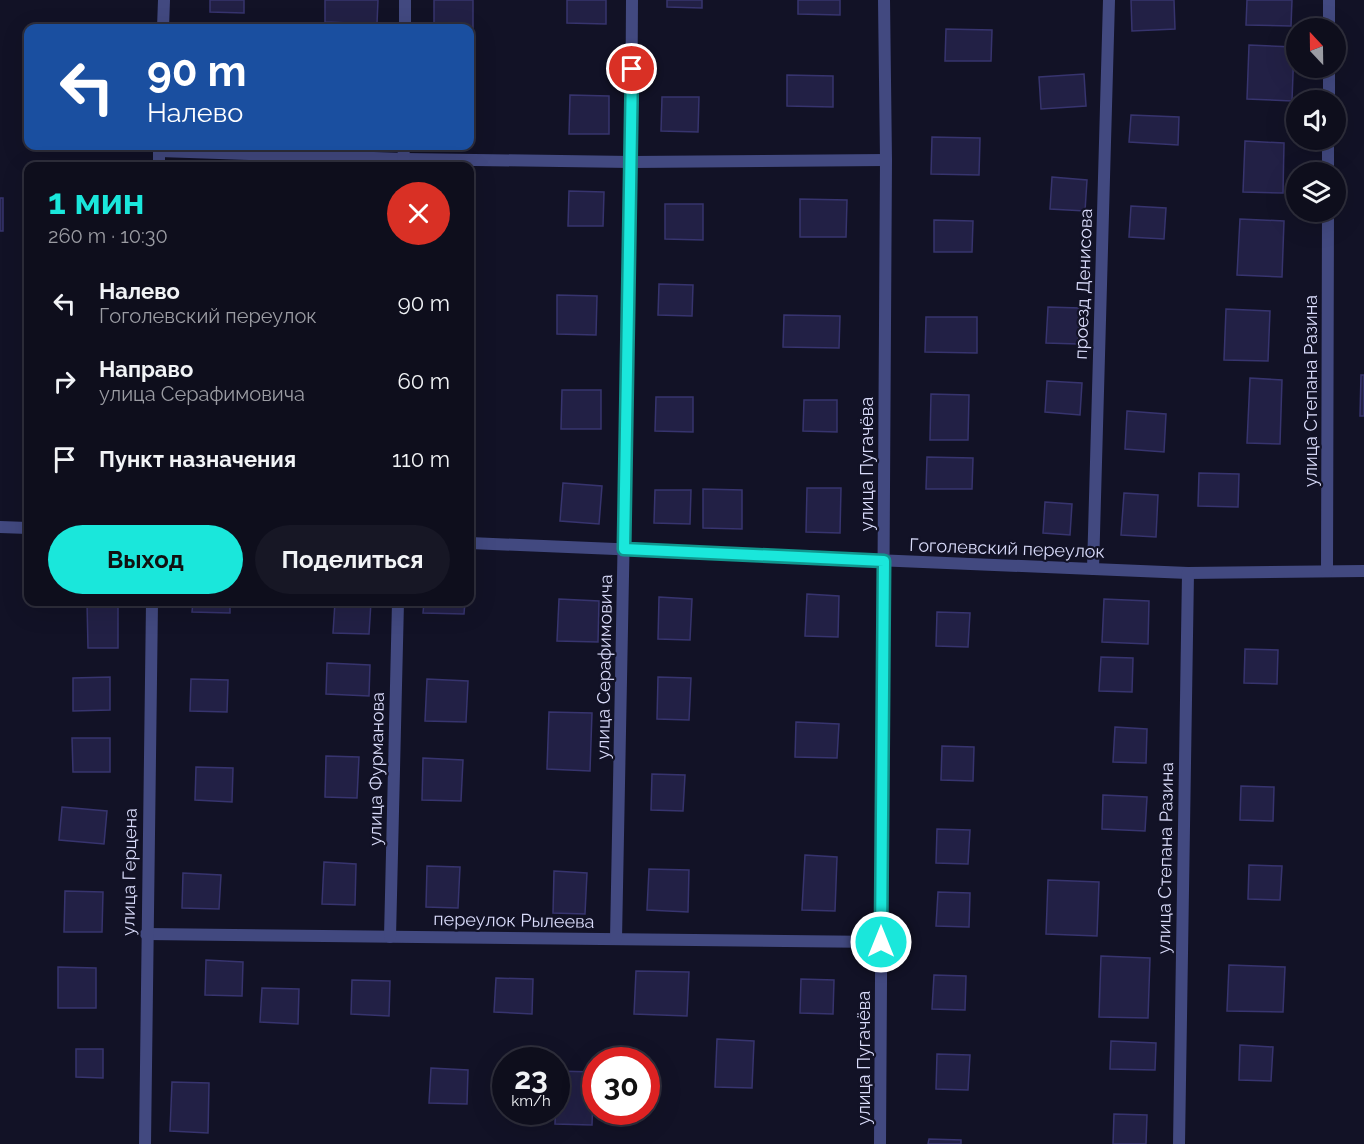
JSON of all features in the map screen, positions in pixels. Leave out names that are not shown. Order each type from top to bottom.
[{"type":"street","points":[[163,24],[164,0]]},
{"type":"street","points":[[405,0],[405,24]]},
{"type":"street","name":"улица Серафимовича","points":[[616,939],[632,0]]},
{"type":"street","name":"улица Пугачёва","points":[[880,1144],[884,561],[884,0]]},
{"type":"street","name":"проезд Денисова","points":[[1093,569],[1110,0]]},
{"type":"street","points":[[1329,0],[1329,18]]},
{"type":"street","points":[[192,150],[388,162]]},
{"type":"street","points":[[474,163],[885,160]]},
{"type":"street","name":"улица Степана Разина","points":[[1327,571],[1328,222]]},
{"type":"street","points":[[0,527],[24,528]]},
{"type":"street","name":"Гоголевский переулок","points":[[474,543],[1188,573],[1364,571]]},
{"type":"street","name":"улица Степана Разина","points":[[1179,1144],[1188,573]]},
{"type":"street","name":"улица Герцена","points":[[145,1144],[152,606]]},
{"type":"street","name":"улица Фурманова","points":[[390,937],[398,606]]},
{"type":"street","name":"переулок Рылеева","points":[[146,934],[881,942]]},
{"type":"building","points":[[210,0],[244,0],[244,13],[210,12]]},
{"type":"building","points":[[325,0],[378,0],[377,24],[325,22]]},
{"type":"building","points":[[434,0],[473,0],[473,24],[434,24]]},
{"type":"building","points":[[567,0],[606,0],[606,24],[567,23]]},
{"type":"building","points":[[667,0],[702,0],[702,8],[667,7]]},
{"type":"building","points":[[798,0],[840,0],[840,15],[798,14]]},
{"type":"building","points":[[1131,0],[1174,0],[1175,29],[1132,31]]},
{"type":"building","points":[[1247,0],[1292,0],[1291,18],[1286,18],[1286,26],[1246,25]]},
{"type":"building","points":[[946,29],[992,30],[991,61],[945,61]]},
{"type":"building","points":[[1249,45],[1286,47],[1286,78],[1293,78],[1292,90],[1286,90],[1286,101],[1247,99]]},
{"type":"building","points":[[1084,74],[1086,106],[1041,109],[1039,77]]},
{"type":"building","points":[[787,75],[833,76],[833,107],[787,106]]},
{"type":"building","points":[[570,95],[609,96],[609,134],[569,134]]},
{"type":"building","points":[[662,97],[699,97],[698,132],[661,131]]},
{"type":"building","points":[[1131,115],[1179,117],[1178,145],[1129,142]]},
{"type":"building","points":[[932,137],[980,138],[979,175],[931,174]]},
{"type":"building","points":[[1245,141],[1284,143],[1283,193],[1243,192]]},
{"type":"building","points":[[1052,177],[1087,180],[1085,211],[1050,209]]},
{"type":"building","points":[[569,191],[604,192],[603,226],[568,226]]},
{"type":"building","points":[[0,198],[3,198],[3,231],[0,231]]},
{"type":"building","points":[[800,199],[847,200],[846,237],[800,237]]},
{"type":"building","points":[[665,204],[703,204],[703,240],[665,239]]},
{"type":"building","points":[[1131,206],[1166,208],[1164,239],[1129,237]]},
{"type":"building","points":[[1240,219],[1284,221],[1282,277],[1237,275]]},
{"type":"building","points":[[934,220],[973,221],[972,252],[934,252]]},
{"type":"building","points":[[659,284],[693,285],[692,316],[658,315]]},
{"type":"building","points":[[557,295],[597,296],[596,335],[557,334]]},
{"type":"building","points":[[1048,307],[1080,308],[1078,344],[1046,343]]},
{"type":"building","points":[[1226,309],[1270,311],[1268,361],[1224,360]]},
{"type":"building","points":[[784,315],[840,316],[839,348],[783,347]]},
{"type":"building","points":[[926,317],[977,317],[977,353],[925,352]]},
{"type":"building","points":[[1361,375],[1364,375],[1364,416],[1360,416]]},
{"type":"building","points":[[1250,378],[1282,380],[1280,444],[1247,443]]},
{"type":"building","points":[[1047,381],[1082,383],[1080,415],[1045,412]]},
{"type":"building","points":[[562,390],[601,390],[601,429],[561,429]]},
{"type":"building","points":[[931,394],[969,395],[968,440],[930,440]]},
{"type":"building","points":[[656,397],[693,397],[693,432],[655,431]]},
{"type":"building","points":[[804,400],[837,400],[837,432],[803,431]]},
{"type":"building","points":[[1127,411],[1166,414],[1164,452],[1125,449]]},
{"type":"building","points":[[927,457],[973,458],[972,489],[926,489]]},
{"type":"building","points":[[1199,473],[1239,474],[1238,507],[1198,506]]},
{"type":"building","points":[[563,483],[602,486],[599,524],[560,521]]},
{"type":"building","points":[[807,488],[841,488],[840,533],[806,532]]},
{"type":"building","points":[[703,489],[742,490],[742,529],[703,528]]},
{"type":"building","points":[[655,490],[691,490],[690,524],[654,523]]},
{"type":"building","points":[[1124,493],[1158,495],[1156,537],[1121,535]]},
{"type":"building","points":[[1045,502],[1072,504],[1070,535],[1043,533]]},
{"type":"building","points":[[807,594],[839,596],[838,637],[805,636]]},
{"type":"building","points":[[659,597],[692,599],[690,640],[658,639]]},
{"type":"building","points":[[559,599],[599,601],[598,642],[557,641]]},
{"type":"building","points":[[1104,599],[1149,601],[1148,644],[1102,642]]},
{"type":"building","points":[[87,606],[118,606],[118,648],[88,648]]},
{"type":"building","points":[[193,606],[230,606],[230,613],[192,612]]},
{"type":"building","points":[[335,606],[371,606],[369,634],[333,633]]},
{"type":"building","points":[[424,606],[465,606],[464,614],[423,613]]},
{"type":"building","points":[[937,612],[970,613],[968,647],[936,646]]},
{"type":"building","points":[[1245,649],[1278,650],[1277,684],[1244,683]]},
{"type":"building","points":[[1101,657],[1133,658],[1132,692],[1099,691]]},
{"type":"building","points":[[327,663],[370,665],[369,696],[326,694]]},
{"type":"building","points":[[110,677],[110,710],[73,711],[73,678]]},
{"type":"building","points":[[658,677],[691,678],[689,720],[657,719]]},
{"type":"building","points":[[191,679],[228,680],[227,712],[190,711]]},
{"type":"building","points":[[427,679],[468,681],[466,722],[425,721]]},
{"type":"building","points":[[549,712],[592,713],[590,771],[547,769]]},
{"type":"building","points":[[796,722],[839,724],[837,758],[795,757]]},
{"type":"building","points":[[1115,727],[1147,729],[1146,763],[1113,762]]},
{"type":"building","points":[[72,738],[110,738],[110,772],[73,772]]},
{"type":"building","points":[[942,746],[974,747],[973,781],[941,780]]},
{"type":"building","points":[[326,756],[359,757],[357,798],[325,797]]},
{"type":"building","points":[[423,758],[463,760],[461,801],[422,800]]},
{"type":"building","points":[[196,767],[233,768],[232,802],[195,800]]},
{"type":"building","points":[[652,774],[685,775],[683,811],[651,810]]},
{"type":"building","points":[[1241,786],[1274,787],[1273,821],[1240,820]]},
{"type":"building","points":[[1103,795],[1147,797],[1145,831],[1102,829]]},
{"type":"building","points":[[62,807],[107,811],[104,844],[59,840]]},
{"type":"building","points":[[937,829],[970,830],[968,864],[936,863]]},
{"type":"building","points":[[805,855],[837,857],[835,911],[802,910]]},
{"type":"building","points":[[324,862],[356,864],[355,905],[322,904]]},
{"type":"building","points":[[1249,865],[1282,866],[1280,900],[1248,899]]},
{"type":"building","points":[[427,866],[460,867],[458,908],[426,907]]},
{"type":"building","points":[[649,869],[689,870],[688,912],[647,910]]},
{"type":"building","points":[[554,871],[587,873],[585,914],[553,913]]},
{"type":"building","points":[[183,873],[221,875],[219,909],[182,908]]},
{"type":"building","points":[[1048,880],[1099,882],[1097,936],[1046,934]]},
{"type":"building","points":[[65,891],[103,892],[102,932],[64,932]]},
{"type":"building","points":[[938,892],[970,893],[969,927],[936,926]]},
{"type":"building","points":[[1101,956],[1150,958],[1148,1018],[1099,1017]]},
{"type":"building","points":[[206,960],[243,962],[242,996],[205,995]]},
{"type":"building","points":[[1229,965],[1285,967],[1283,1012],[1227,1011]]},
{"type":"building","points":[[58,967],[96,968],[96,1008],[58,1008]]},
{"type":"building","points":[[636,971],[689,972],[687,1016],[634,1014]]},
{"type":"building","points":[[934,975],[966,976],[965,1010],[932,1009]]},
{"type":"building","points":[[496,978],[533,979],[532,1014],[494,1012]]},
{"type":"building","points":[[801,979],[834,980],[833,1014],[800,1013]]},
{"type":"building","points":[[352,980],[390,981],[389,1016],[351,1014]]},
{"type":"building","points":[[262,988],[299,989],[298,1024],[260,1022]]},
{"type":"building","points":[[717,1039],[754,1041],[752,1088],[715,1087]]},
{"type":"building","points":[[1111,1041],[1156,1043],[1155,1070],[1110,1069]]},
{"type":"building","points":[[1240,1045],[1273,1047],[1271,1081],[1239,1080]]},
{"type":"building","points":[[76,1049],[103,1049],[103,1078],[76,1077]]},
{"type":"building","points":[[937,1054],[970,1055],[968,1090],[936,1089]]},
{"type":"building","points":[[431,1068],[468,1070],[467,1104],[429,1103]]},
{"type":"building","points":[[570,1071],[582,1072],[582,1125],[570,1124]]},
{"type":"building","points":[[172,1082],[209,1083],[208,1133],[170,1131]]},
{"type":"building","points":[[1114,1114],[1147,1115],[1146,1144],[1113,1144]]},
{"type":"building","points":[[929,1139],[961,1140],[961,1144],[928,1144]]},
{"type":"route","points":[[632,69],[624,549],[884,561],[881,942]]}]
